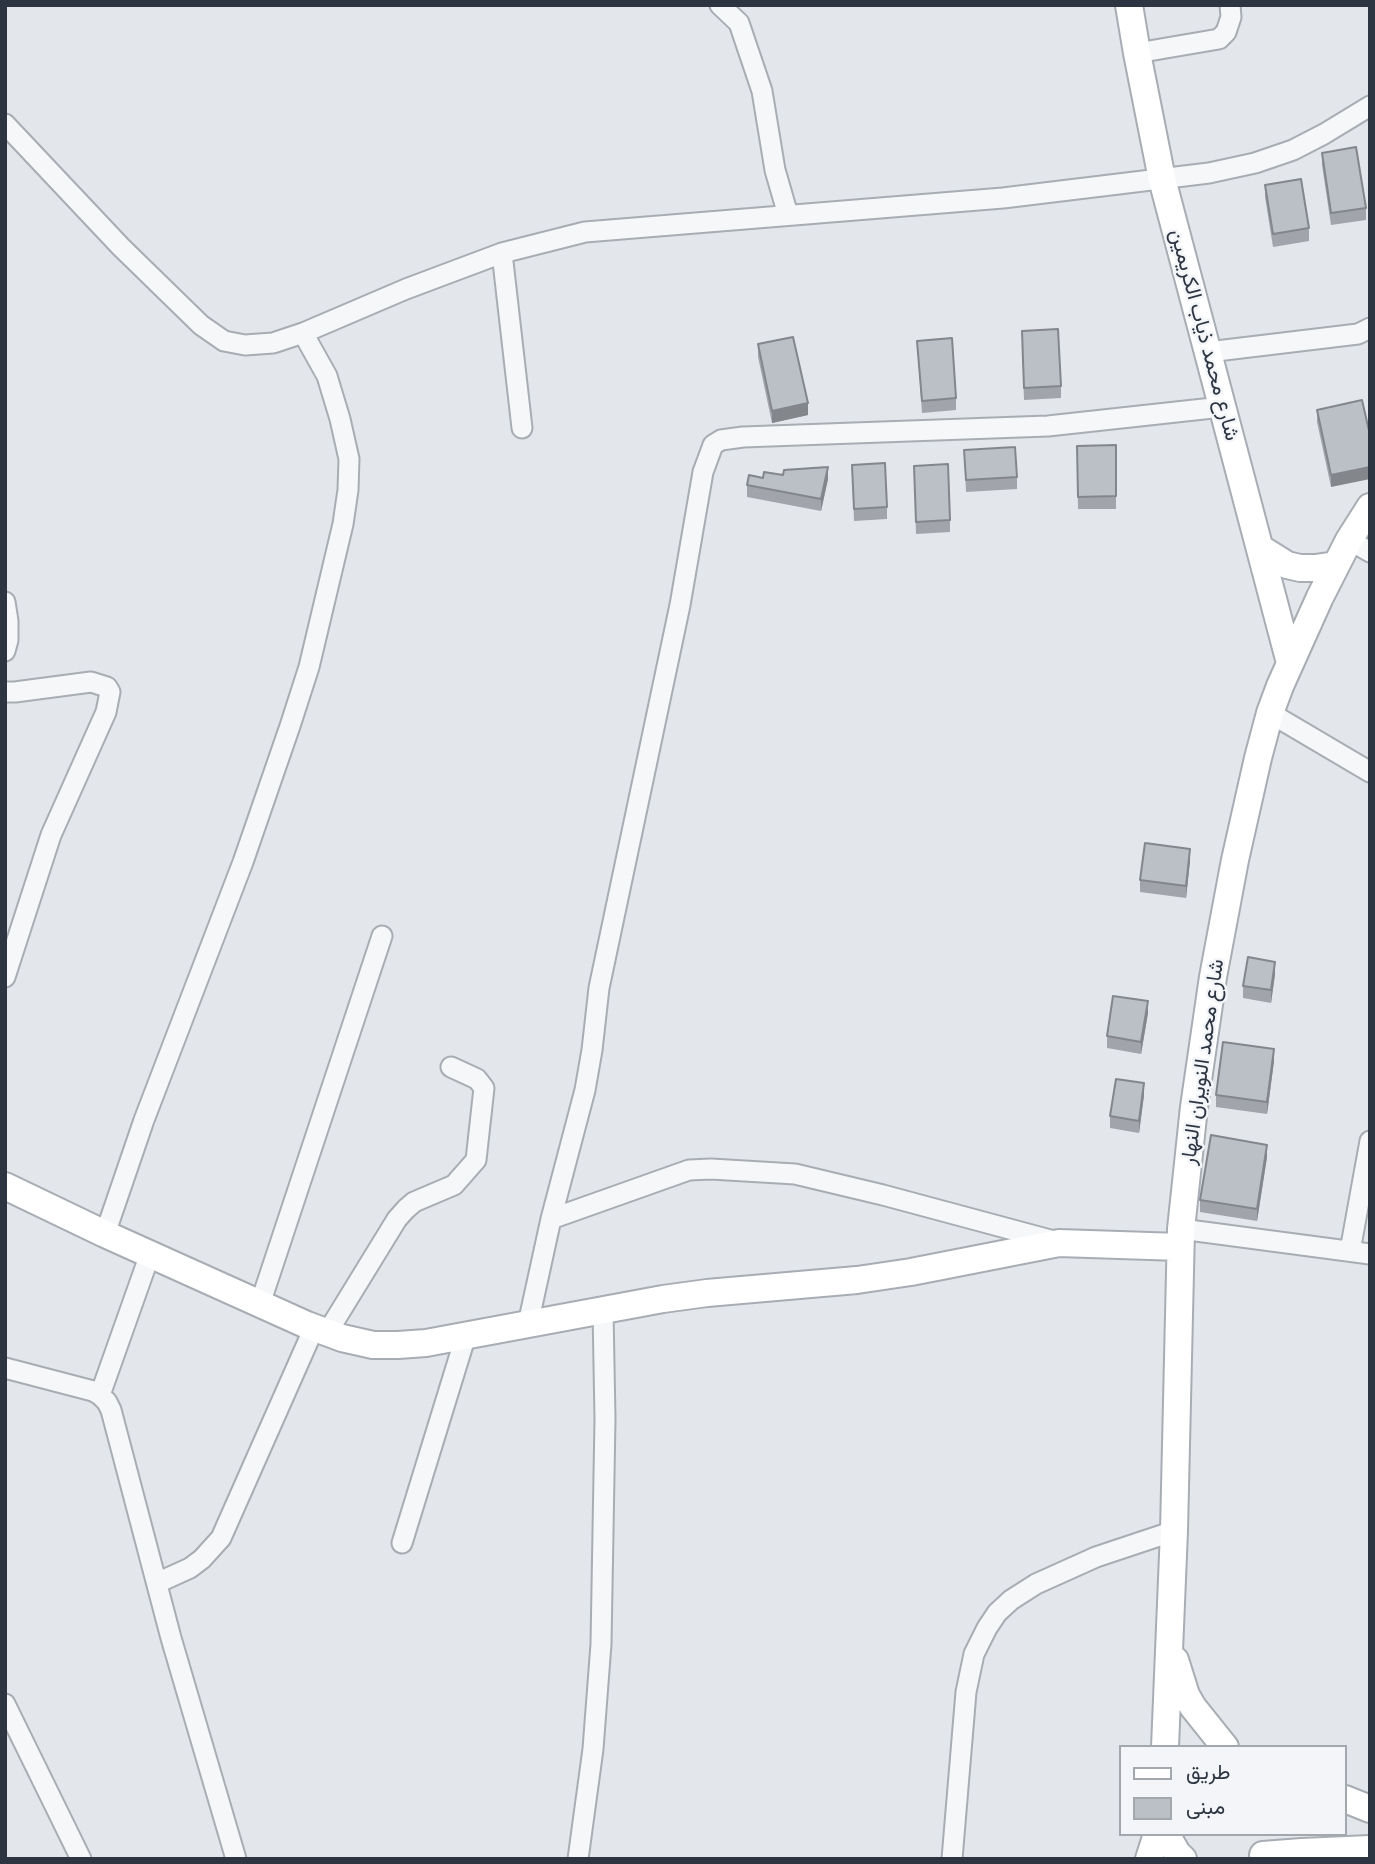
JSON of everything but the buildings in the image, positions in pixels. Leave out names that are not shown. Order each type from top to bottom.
[{"type":"street","points":[[720,5],[742,14],[762,91],[775,170],[788,215]]},
{"type":"street","name":"شارع محمد ذياب الكريمين","points":[[1129,5],[1163,179],[1290,663]]},
{"type":"street","points":[[1137,53],[1219,39],[1226,33],[1231,17],[1230,5]]},
{"type":"street","points":[[5,124],[121,247],[201,324],[224,341],[245,345],[272,343],[303,333],[406,289],[502,253],[585,232],[1003,198],[1209,173],[1255,163],[1293,150],[1324,135],[1370,106]]},
{"type":"street","points":[[502,253],[522,428]]},
{"type":"street","points":[[1209,352],[1358,334],[1370,328]]},
{"type":"street","points":[[105,1234],[144,1120],[243,862],[290,726],[309,667],[343,524],[349,459],[327,376],[303,333]]},
{"type":"street","points":[[528,1324],[551,1219],[585,1090],[599,988],[674,631],[704,472],[713,445],[721,440],[743,437],[1048,426],[1222,407]]},
{"type":"street","name":"شارع محمد النويران النهار","points":[[1165,1745],[1174,1531],[1180,1238],[1194,1107],[1211,990],[1235,860],[1270,713],[1336,565],[1359,546],[1370,507]]},
{"type":"street","points":[[1260,548],[1287,565],[1300,568],[1336,565]]},
{"type":"street","points":[[5,602],[8,621],[5,650]]},
{"type":"street","points":[[5,692],[91,681],[107,687],[110,692],[106,712],[51,835],[5,977]]},
{"type":"street","points":[[1270,713],[1370,772]]},
{"type":"street","points":[[260,1304],[382,936]]},
{"type":"street","points":[[157,1583],[190,1568],[221,1538],[320,1330],[397,1219],[414,1202],[454,1185],[477,1160],[484,1088],[477,1079],[451,1067]]},
{"type":"street","points":[[1350,1251],[1370,1142]]},
{"type":"street","points":[[551,1219],[689,1171],[711,1169],[795,1174],[1059,1243]]},
{"type":"street","points":[[5,1186],[320,1330],[373,1345],[426,1343],[707,1293],[857,1280],[911,1272],[1059,1243],[1180,1238],[1370,1254]]},
{"type":"street","points":[[100,1395],[150,1254]]},
{"type":"street","points":[[578,1859],[593,1749],[601,1644],[605,1419],[603,1310]]},
{"type":"street","points":[[402,1543],[466,1335]]},
{"type":"street","points":[[5,1368],[79,1386],[100,1395],[111,1410],[171,1638],[236,1859]]},
{"type":"street","points":[[952,1859],[966,1692],[974,1654],[987,1628],[1011,1600],[1036,1584],[1096,1557],[1174,1531]]},
{"type":"street","name":"شارع محمد النويران النهار","points":[[1170,1645],[1192,1707],[1224,1745]]},
{"type":"street","points":[[5,1704],[81,1859]]},
{"type":"street","points":[[1347,1800],[1370,1810]]},
{"type":"street","points":[[1149,1859],[1156,1836]]},
{"type":"street","points":[[1167,1836],[1183,1859]]},
{"type":"street","points":[[1266,1849],[1302,1852],[1370,1849]]}]
